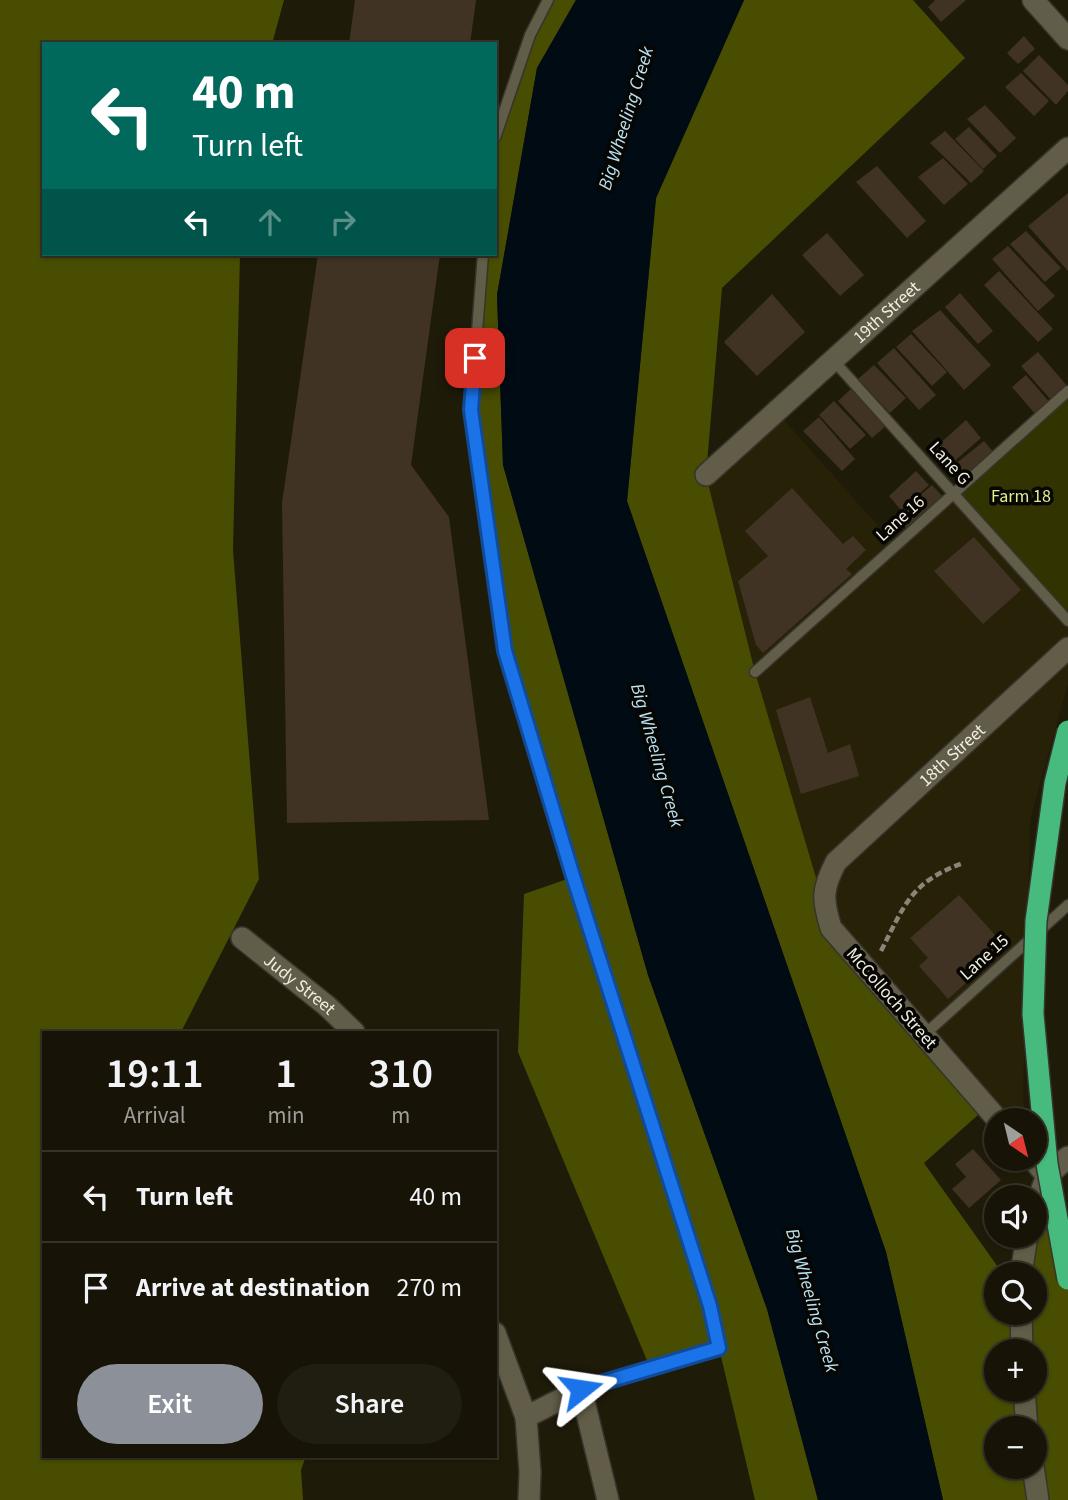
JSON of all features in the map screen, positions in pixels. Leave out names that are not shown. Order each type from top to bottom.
[{"type":"highway","points":[[1068,731],[1055,783],[1035,921],[1033,1014],[1047,1164],[1068,1279]]},
{"type":"street","points":[[1033,0],[1068,39]]},
{"type":"street","name":"19th Street","points":[[706,475],[1068,148]]},
{"type":"street","name":"18th Street","points":[[836,862],[1068,648]]},
{"type":"street","name":"McColloch Street","points":[[836,862],[825,882],[825,907],[831,928],[988,1108]]},
{"type":"street","name":"Judy Street","points":[[242,938],[327,1006],[353,1031]]},
{"type":"street","points":[[1043,1185],[1047,1176],[1068,1157]]},
{"type":"street","points":[[1043,1171],[1047,1176]]},
{"type":"street","points":[[497,1338],[526,1417],[529,1500]]},
{"type":"street","points":[[526,1417],[581,1389],[608,1500]]},
{"type":"street","points":[[1035,1479],[1038,1500]]},
{"type":"lane","points":[[497,132],[530,35],[548,0]]},
{"type":"lane","points":[[483,256],[471,410],[505,651],[573,876],[710,1306],[719,1348],[581,1389]]},
{"type":"lane","name":"Lane G","points":[[833,360],[1068,621]]},
{"type":"lane","name":"Lane 16","points":[[755,672],[1068,391]]},
{"type":"lane","name":"Lane 15","points":[[924,1035],[1068,905]]},
{"type":"path","points":[[870,972],[907,900],[921,884],[941,871],[962,863]]},
{"type":"shaded area","points":[[0,0],[284,0],[273,42],[42,42],[42,256],[240,256],[233,550],[259,879],[182,1031],[42,1031],[42,1458],[305,1458],[301,1470],[303,1500],[0,1500]]},
{"type":"shaded area","points":[[548,0],[576,0],[537,68],[497,295],[503,465],[648,975],[767,1309],[818,1500],[755,1500],[719,1348],[651,1370],[518,1052],[524,894],[573,877],[505,651],[471,410],[483,256],[497,256],[497,133]]},
{"type":"shaded area","points":[[744,0],[913,0],[965,58],[722,288],[706,475],[755,672],[831,928],[987,1107],[924,1163],[994,1262],[984,1262],[984,1325],[1047,1325],[1047,1262],[1025,1262],[1030,1248],[1047,1248],[1047,1185],[1043,1185],[1047,1176],[1068,1279],[1068,1500],[943,1500],[886,1252],[627,501],[656,198]]},
{"type":"shaded area","points":[[776,411],[895,545],[954,493],[1068,621],[1068,684],[1030,820],[1025,1108],[988,1108],[831,928],[755,672],[706,475]]},
{"type":"green space","name":"Farm 18","points":[[1068,391],[1068,621],[954,493]]},
{"type":"water","name":"Big Wheeling Creek","points":[[576,0],[744,0],[656,198],[627,501],[886,1252],[943,1500],[818,1500],[767,1309],[648,975],[503,465],[497,295],[537,68]]},
{"type":"building","points":[[355,0],[476,0],[470,42],[349,42]]},
{"type":"building","points":[[935,0],[966,0],[941,22],[928,7]]},
{"type":"building","points":[[1024,36],[1035,49],[1018,64],[1007,53]]},
{"type":"building","points":[[1039,55],[1068,85],[1068,91],[1056,105],[1023,71]]},
{"type":"building","points":[[1021,73],[1049,101],[1034,116],[1005,87]]},
{"type":"building","points":[[985,105],[1016,138],[1000,153],[967,119]]},
{"type":"building","points":[[969,127],[997,156],[983,169],[955,139]]},
{"type":"building","points":[[945,131],[984,171],[971,183],[930,143]]},
{"type":"building","points":[[943,158],[968,184],[944,205],[918,177]]},
{"type":"building","points":[[877,166],[926,221],[907,238],[856,182]]},
{"type":"building","points":[[1068,193],[1068,271],[1028,226]]},
{"type":"building","points":[[1026,231],[1061,268],[1045,282],[1010,244]]},
{"type":"building","points":[[827,233],[864,275],[840,296],[802,255]]},
{"type":"building","points":[[1008,246],[1055,296],[1038,311],[992,259]]},
{"type":"building","points":[[318,256],[440,256],[411,465],[449,517],[489,820],[287,823],[282,503]]},
{"type":"building","points":[[999,271],[1053,329],[1038,342],[984,285]]},
{"type":"building","points":[[960,293],[993,331],[978,344],[945,307]]},
{"type":"building","points":[[772,294],[805,332],[757,376],[724,342]]},
{"type":"building","points":[[940,310],[991,365],[964,390],[912,331]]},
{"type":"building","points":[[911,334],[947,372],[932,386],[896,347]]},
{"type":"building","points":[[894,348],[936,395],[919,410],[877,363]]},
{"type":"building","points":[[1038,352],[1068,387],[1052,401],[1021,366]]},
{"type":"building","points":[[874,365],[906,398],[890,413],[858,379]]},
{"type":"building","points":[[1026,375],[1051,404],[1037,416],[1012,387]]},
{"type":"building","points":[[852,388],[887,425],[872,438],[838,401]]},
{"type":"building","points":[[834,401],[866,435],[850,449],[819,415]]},
{"type":"building","points":[[819,417],[855,459],[842,471],[803,431]]},
{"type":"building","points":[[966,420],[981,438],[950,465],[935,448]]},
{"type":"building","points":[[984,441],[995,454],[962,484],[948,470]]},
{"type":"building","points":[[916,471],[929,485],[901,510],[889,496]]},
{"type":"building","points":[[932,485],[945,499],[909,531],[896,516]]},
{"type":"building","points":[[792,488],[843,544],[853,536],[866,550],[846,569],[852,574],[763,653],[756,645],[738,581],[768,556],[745,531]]},
{"type":"building","points":[[974,537],[1021,590],[983,624],[934,571]]},
{"type":"building","points":[[810,697],[828,753],[850,744],[859,776],[801,794],[776,710]]},
{"type":"building","points":[[959,895],[1006,947],[948,999],[919,966],[928,958],[910,938]]},
{"type":"building","points":[[973,1149],[984,1161],[984,1171],[993,1171],[1001,1180],[995,1185],[984,1185],[984,1195],[969,1208],[952,1189],[966,1177],[955,1164]]},
{"type":"route","points":[[475,358],[471,410],[505,651],[573,876],[710,1306],[719,1348],[581,1389]]}]
